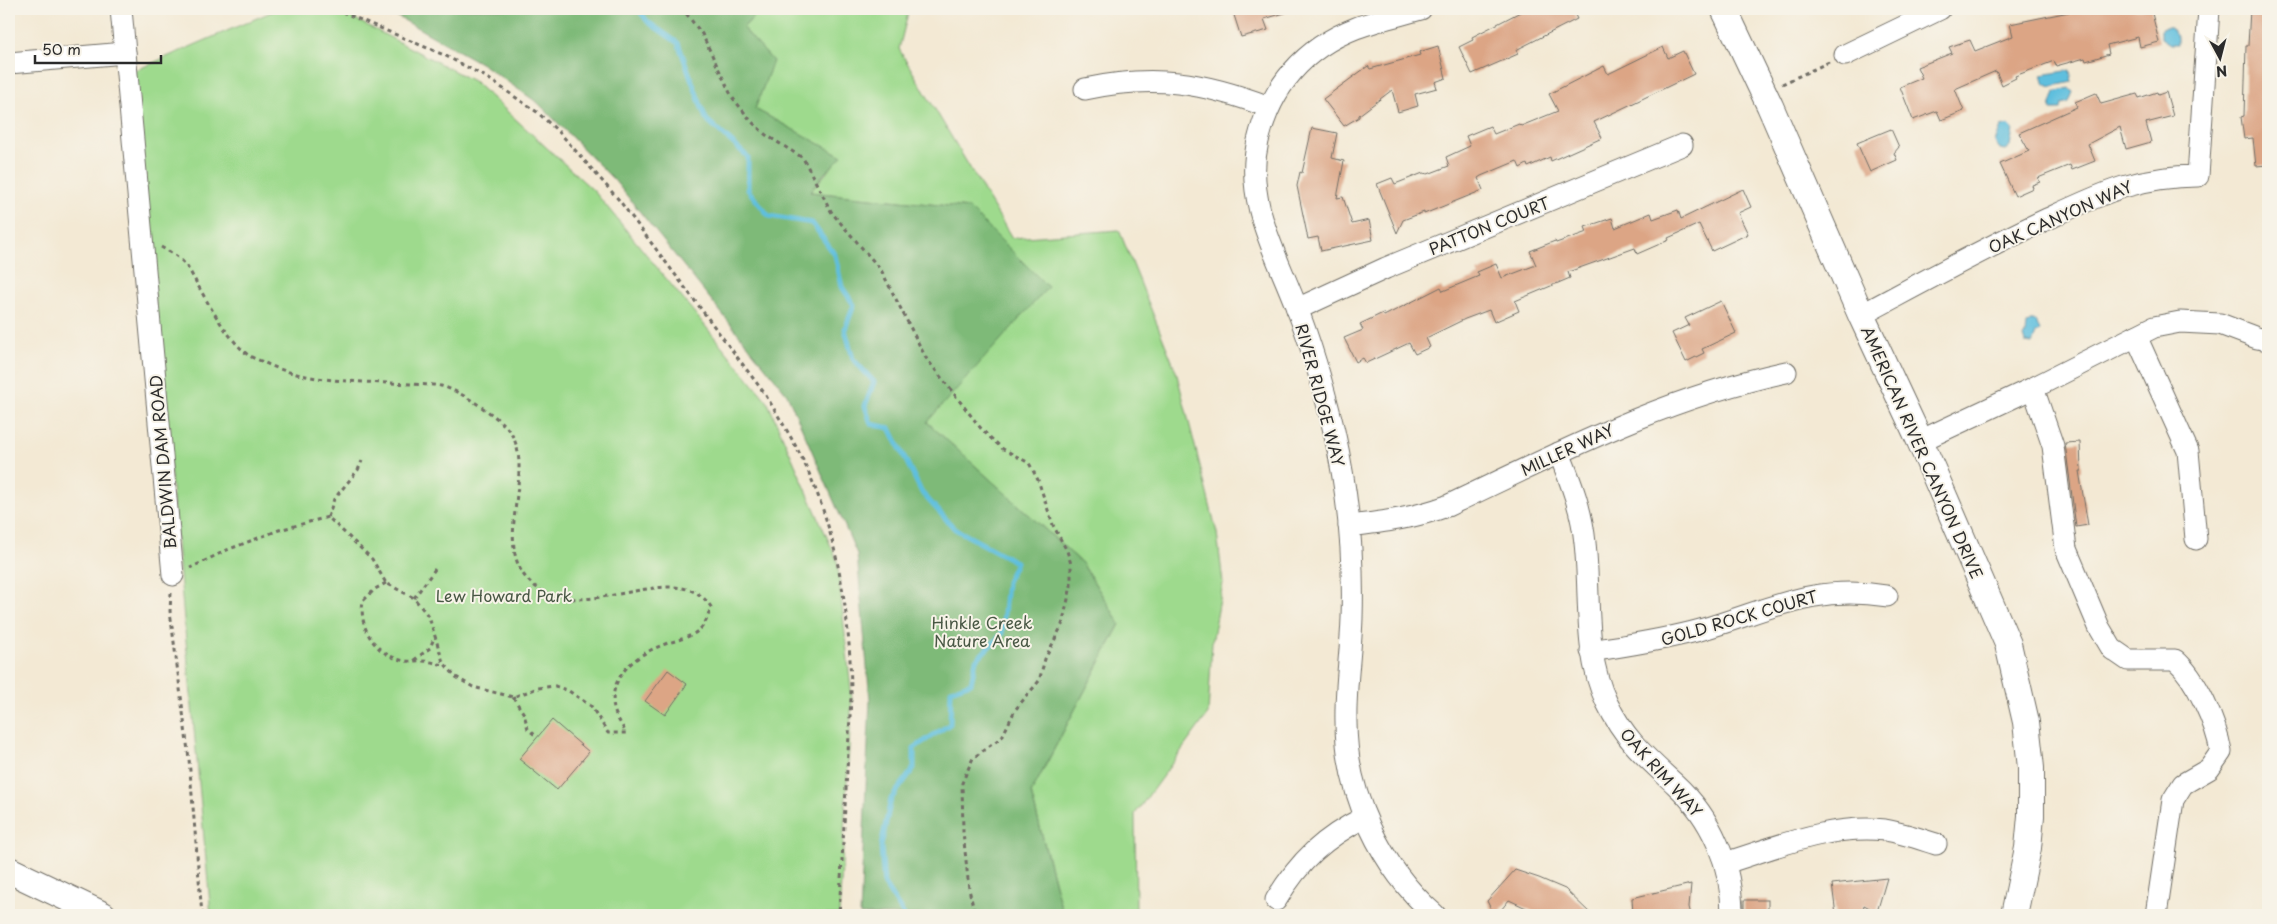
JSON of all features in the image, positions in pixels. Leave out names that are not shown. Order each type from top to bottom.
[{"type":"main road","name":"AMERICAN RIVER CANYON DRIVE","points":[[1724,9],[1861,315],[1920,441],[2008,644],[2021,691],[2031,768],[2031,816],[2028,848],[2014,915]]},
{"type":"main road","points":[[9,870],[103,915]]},
{"type":"street","name":"BALDWIN DAM ROAD","points":[[121,9],[172,575]]},
{"type":"street","name":"RIVER RIDGE WAY","points":[[1421,9],[1359,27],[1329,41],[1302,61],[1291,73],[1269,107],[1258,143],[1254,175],[1255,192],[1263,222],[1297,309],[1334,430],[1346,493],[1352,568],[1352,620],[1346,725],[1354,781],[1365,817],[1391,866],[1435,915]]},
{"type":"street","points":[[1845,55],[1940,9]]},
{"type":"street","name":"OAK CANYON WAY","points":[[1861,315],[1995,243],[2104,193],[2144,180],[2171,176],[2198,176],[2209,9]]},
{"type":"street","points":[[9,64],[125,53]]},
{"type":"street","points":[[1085,89],[1146,81],[1174,82],[1229,92],[1269,107]]},
{"type":"street","name":"PATTON COURT","points":[[1297,309],[1386,268],[1682,145]]},
{"type":"street","points":[[1920,441],[2033,388],[2154,327],[2194,321],[2220,324],[2257,338],[2268,340]]},
{"type":"street","points":[[2136,336],[2188,451],[2196,539]]},
{"type":"street","name":"MILLER WAY","points":[[1349,526],[1401,520],[1425,514],[1447,506],[1632,419],[1695,396],[1786,372]]},
{"type":"street","points":[[2033,388],[2052,446],[2066,549],[2098,627],[2112,649],[2128,660],[2175,660],[2186,670],[2217,732],[2221,752],[2209,769],[2182,784],[2173,800],[2156,915]]},
{"type":"street","name":"OAK RIM WAY","points":[[1559,453],[1573,486],[1582,521],[1591,651],[1600,686],[1620,726],[1644,758],[1676,785],[1699,811],[1715,837],[1725,863],[1730,888],[1732,915]]},
{"type":"street","name":"GOLD ROCK COURT","points":[[1591,651],[1648,642],[1699,630],[1798,598],[1824,593],[1851,591],[1887,596]]},
{"type":"street","points":[[1276,900],[1288,879],[1303,860],[1320,844],[1365,817]]},
{"type":"street","points":[[1725,863],[1832,832],[1858,829],[1885,830],[1936,844]]},
{"type":"path","points":[[335,9],[412,40],[486,77],[537,112],[561,134],[625,207],[765,394],[785,427],[808,470],[830,532],[847,624],[851,666],[851,698],[839,915]]},
{"type":"path","points":[[680,9],[685,12],[702,34],[732,97],[752,122],[766,134],[803,158],[832,213],[881,270],[926,358],[983,431],[1003,449],[1029,462],[1038,480],[1053,525],[1067,551],[1071,564],[1071,586],[1062,625],[1045,659],[1038,681],[1015,710],[1002,737],[973,758],[962,782],[963,832],[969,889],[975,915]]},
{"type":"path","points":[[1763,93],[1845,55]]},
{"type":"path","points":[[142,236],[182,260],[221,323],[248,355],[280,370],[306,377],[441,386],[494,416],[508,429],[516,447],[520,466],[513,549],[524,576],[536,587],[558,598],[578,600],[666,586],[682,588],[704,597],[711,607],[706,622],[698,632],[659,646],[635,659],[619,676],[614,691],[614,710],[626,733],[608,732],[591,706],[569,691],[556,686],[538,688],[513,697],[473,687],[456,677],[446,666],[434,638],[429,617],[414,598],[386,583],[372,558],[328,517]]},
{"type":"path","points":[[328,517],[334,499],[358,470],[362,461]]},
{"type":"path","points":[[202,915],[189,759],[170,612],[172,575],[236,546],[299,524],[328,517]]},
{"type":"path","points":[[414,598],[435,569]]},
{"type":"path","points":[[386,583],[363,601],[361,610],[364,629],[376,646],[401,660],[426,661],[446,666]]},
{"type":"path","points":[[412,661],[430,648],[434,638]]},
{"type":"path","points":[[513,697],[524,714],[528,729],[535,735]]},
{"type":"green space","name":"Lew Howard Park","points":[[278,9],[336,9],[475,82],[594,191],[767,401],[837,560],[852,699],[839,915],[211,915],[134,71]]},
{"type":"green space","name":"Hinkle Creek Nature Area","points":[[384,9],[761,9],[743,28],[773,61],[755,109],[842,156],[810,192],[969,208],[1048,287],[927,422],[1082,563],[1120,624],[1031,793],[1063,915],[860,915],[870,700],[857,554],[787,394],[615,181],[538,103],[482,64]]},
{"type":"green space","points":[[761,9],[909,9],[899,49],[1012,238],[1119,230],[1176,371],[1217,533],[1223,583],[1212,643],[1208,714],[1135,814],[1136,915],[1063,915],[1031,793],[1120,624],[1082,563],[927,422],[969,208],[810,192],[841,156],[755,109],[772,61],[743,28]]},
{"type":"water","points":[[2165,27],[2170,27],[2178,38],[2178,44],[2170,44],[2161,38],[2161,30]]},
{"type":"water","points":[[2070,70],[2072,82],[2049,87],[2045,85],[2042,75]]},
{"type":"water","points":[[2069,88],[2073,92],[2069,102],[2062,104],[2061,109],[2051,109],[2055,92]]},
{"type":"water","points":[[2009,125],[2013,129],[2010,147],[2006,150],[2000,149],[1995,142],[2001,127]]},
{"type":"water","points":[[2030,321],[2035,321],[2040,331],[2036,334],[2032,344],[2025,343],[2023,336]]},
{"type":"building","points":[[1232,9],[1288,9],[1288,12],[1264,19],[1268,30],[1241,37]]},
{"type":"building","points":[[1526,9],[1572,9],[1577,19],[1516,50],[1518,54],[1472,74],[1459,47],[1473,40],[1472,37]]},
{"type":"building","points":[[2068,9],[2151,9],[2159,42],[2140,47],[2138,37],[2107,45],[2109,54],[2086,61],[2085,58],[2056,66],[2054,61],[2015,76],[2016,78],[2002,85],[1996,71],[1955,89],[1964,111],[1941,120],[1937,111],[1913,120],[1900,87],[1922,78],[1917,67],[1952,53],[1949,47],[1970,40],[1975,51],[2013,36],[2010,24],[2069,12]]},
{"type":"building","points":[[2250,9],[2268,9],[2268,165],[2256,166],[2253,138],[2244,139],[2241,117],[2244,116],[2246,46],[2248,46]]},
{"type":"building","points":[[1438,46],[1446,78],[1435,82],[1437,88],[1415,94],[1418,106],[1398,112],[1392,90],[1359,115],[1359,117],[1344,126],[1323,99],[1368,66],[1370,69],[1420,55],[1419,52]]},
{"type":"building","points":[[1663,47],[1668,58],[1683,51],[1694,74],[1594,122],[1602,138],[1551,161],[1550,157],[1528,167],[1527,164],[1520,168],[1517,161],[1481,176],[1478,178],[1483,190],[1424,214],[1424,212],[1403,220],[1397,233],[1377,184],[1392,178],[1395,184],[1423,173],[1428,174],[1449,166],[1446,157],[1470,146],[1466,136],[1490,126],[1494,134],[1519,124],[1521,126],[1558,111],[1549,94],[1604,66],[1608,74]]},
{"type":"building","points":[[2157,92],[2158,95],[2166,92],[2173,116],[2146,123],[2151,142],[2126,149],[2120,127],[2088,144],[2095,161],[2072,170],[2070,165],[2038,178],[2040,182],[2032,185],[2033,188],[2015,196],[2000,164],[2029,151],[2019,133],[2077,107],[2075,102],[2096,93],[2101,104],[2137,94],[2139,98]]},
{"type":"building","points":[[1312,128],[1337,133],[1332,158],[1344,161],[1337,198],[1343,197],[1352,224],[1369,220],[1373,240],[1321,251],[1318,237],[1308,239],[1297,186],[1300,172],[1302,173]]},
{"type":"building","points":[[1891,129],[1899,147],[1894,153],[1897,160],[1870,172],[1857,143]]},
{"type":"building","points":[[1743,189],[1751,207],[1738,213],[1748,234],[1712,251],[1699,224],[1637,254],[1635,248],[1568,272],[1570,278],[1515,301],[1519,311],[1494,322],[1489,310],[1465,319],[1426,338],[1430,347],[1415,354],[1409,343],[1366,363],[1363,358],[1356,362],[1344,338],[1363,330],[1360,324],[1383,313],[1384,316],[1441,287],[1443,291],[1479,276],[1477,272],[1496,264],[1502,278],[1536,265],[1530,251],[1555,241],[1556,243],[1587,232],[1585,227],[1612,218],[1615,228],[1651,213],[1653,219],[1678,210],[1681,219]]},
{"type":"building","points":[[1721,301],[1736,333],[1702,349],[1704,353],[1686,362],[1672,333],[1689,325],[1685,318]]},
{"type":"building","points":[[2080,442],[2081,471],[2079,471],[2088,525],[2076,527],[2065,443]]},
{"type":"building","points":[[668,670],[687,684],[665,715],[645,701]]},
{"type":"building","points":[[552,720],[589,752],[557,790],[519,759]]},
{"type":"building","points":[[1515,870],[1565,889],[1592,915],[1541,915],[1509,900],[1497,915],[1494,915],[1487,901]]},
{"type":"building","points":[[1887,878],[1877,912],[1864,905],[1862,915],[1836,915],[1832,884]]},
{"type":"building","points":[[1691,884],[1689,907],[1691,915],[1633,915],[1632,898]]},
{"type":"building","points":[[1744,900],[1768,900],[1768,915],[1744,915]]},
{"type":"waterway","points":[[638,9],[648,22],[678,43],[706,119],[748,157],[748,190],[769,216],[812,223],[835,255],[842,287],[854,305],[845,329],[853,359],[874,382],[865,406],[871,424],[890,428],[922,493],[955,529],[1016,562],[1007,582],[1002,634],[976,660],[971,683],[951,690],[950,724],[914,748],[914,768],[891,799],[881,846],[884,884],[904,915]]}]
